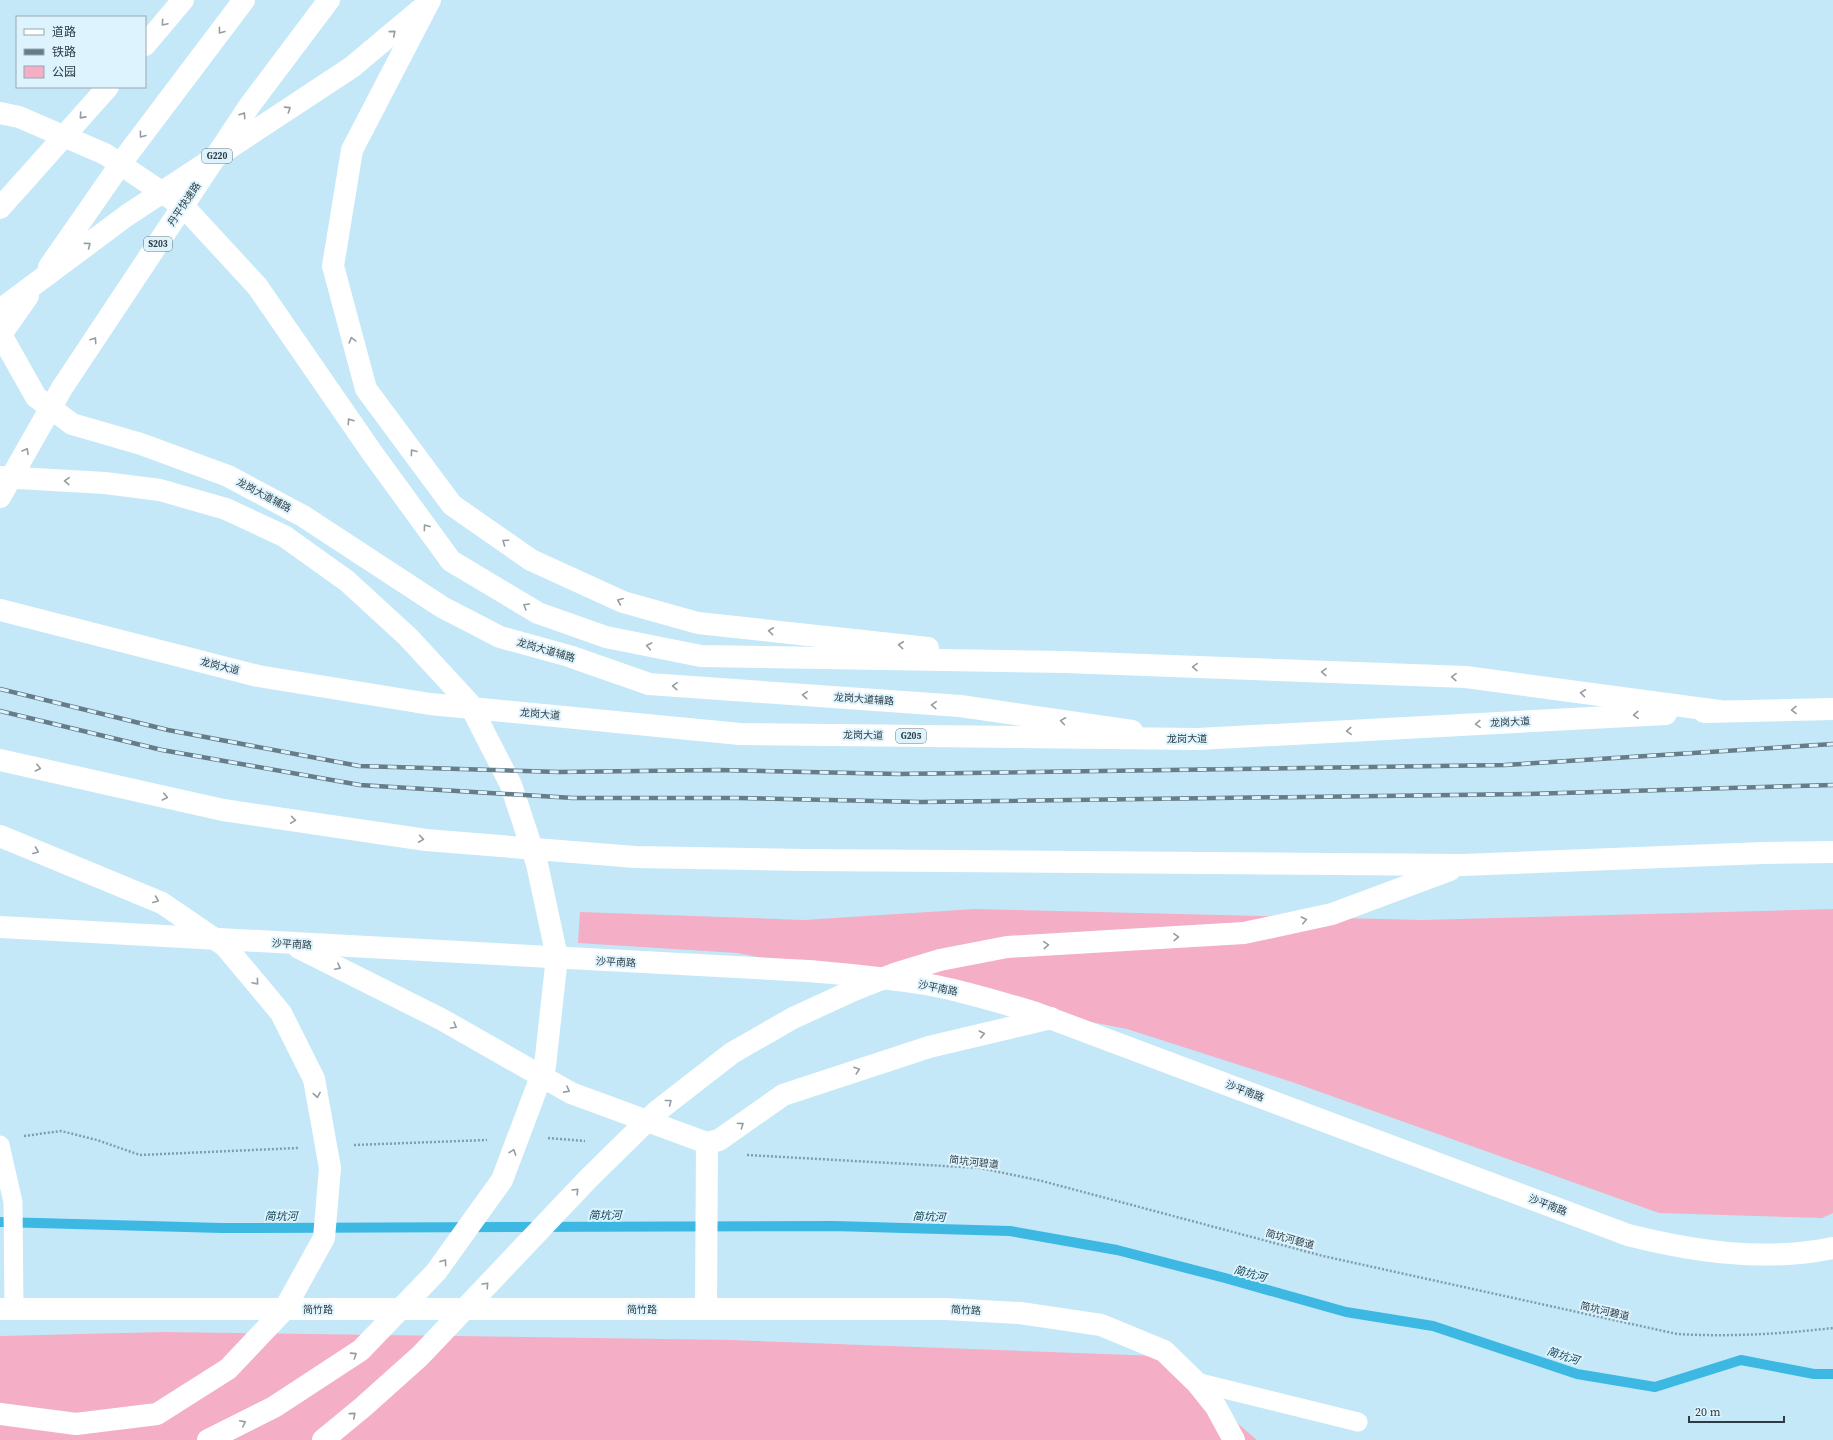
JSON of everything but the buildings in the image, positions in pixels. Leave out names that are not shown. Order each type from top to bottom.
[{"type":"main road","points":[[146,44],[183,0]]},
{"type":"main road","points":[[0,335],[124,159],[244,0]]},
{"type":"main road","name":"丹平快速路","points":[[0,497],[62,388],[250,105],[329,0]]},
{"type":"main road","points":[[430,0],[352,150],[333,266],[366,389],[452,505],[531,560],[623,602],[698,623],[1065,662]]},
{"type":"main road","name":"G220","points":[[0,310],[126,216],[352,67],[430,0]]},
{"type":"main road","points":[[0,208],[107,88]]},
{"type":"main road","points":[[0,113],[19,117],[105,154],[185,208],[257,286],[373,454],[451,561],[538,613],[606,637],[701,656],[1065,662],[1466,677],[1719,711]]},
{"type":"main road","name":"龙岗大道辅路","points":[[0,335],[36,397],[72,424],[141,444],[228,476],[303,516],[442,607],[500,636],[569,656],[650,684],[960,706],[1185,739]]},
{"type":"main road","points":[[0,477],[105,483],[160,490],[226,508],[284,536],[347,581],[408,637],[469,703],[511,785],[537,864],[544,895],[557,957],[545,1066],[502,1180],[436,1272],[361,1350],[274,1407],[208,1440]]},
{"type":"main road","name":"龙岗大道","points":[[0,610],[258,676],[430,704],[740,734],[1185,739],[1719,711],[1833,709]]},
{"type":"main road","points":[[0,760],[231,811],[426,840],[635,857],[812,860],[1463,865],[1763,853],[1833,852]]},
{"type":"main road","points":[[0,836],[162,903],[225,946],[281,1013],[314,1080],[330,1168],[324,1238],[284,1310],[228,1369],[157,1414],[76,1424],[0,1414]]},
{"type":"main road","points":[[323,1440],[363,1407],[420,1356],[588,1179],[656,1112],[732,1053],[793,1018],[854,990],[897,973],[940,960],[1007,948],[1244,933],[1332,914],[1463,865]]},
{"type":"main road","name":"沙平南路","points":[[0,927],[736,967],[868,977],[935,986],[988,998],[1051,1018],[1628,1236],[1673,1246],[1724,1254],[1770,1255],[1833,1248]]},
{"type":"main road","points":[[291,943],[441,1019],[571,1093],[707,1150]]},
{"type":"main road","points":[[706,1309],[707,1150],[718,1140],[783,1095],[929,1047],[1051,1018]]},
{"type":"main road","name":"简竹路","points":[[7,1309],[946,1309],[1020,1314],[1101,1325],[1164,1351],[1196,1382],[1216,1407],[1234,1440]]},
{"type":"lane","points":[[0,1145],[13,1202],[14,1287],[7,1309]]},
{"type":"lane","points":[[1196,1382],[1358,1422]]},
{"type":"path","name":"简坑河碧道","points":[[742,1155],[980,1168],[1042,1181],[1323,1256],[1676,1334],[1724,1336],[1794,1333],[1833,1328]]},
{"type":"green space","points":[[975,909],[1422,920],[1833,909],[1833,1213],[1822,1218],[1659,1213],[1295,1083],[1127,1029],[737,953],[578,943],[580,912],[804,920]]},
{"type":"green space","points":[[164,1332],[732,1340],[1158,1356],[1257,1440],[0,1440],[0,1336]]},
{"type":"waterway","name":"简坑河","points":[[0,1222],[222,1228],[834,1226],[1010,1231],[1117,1250],[1346,1312],[1433,1326],[1577,1374],[1655,1387],[1741,1360],[1814,1374],[1833,1374]]},
{"type":"railway","points":[[0,689],[168,730],[359,766],[559,772],[719,770],[899,774],[1505,765],[1833,744]]},
{"type":"railway","points":[[0,711],[162,750],[360,785],[573,798],[739,798],[921,802],[1528,794],[1833,785]]}]
